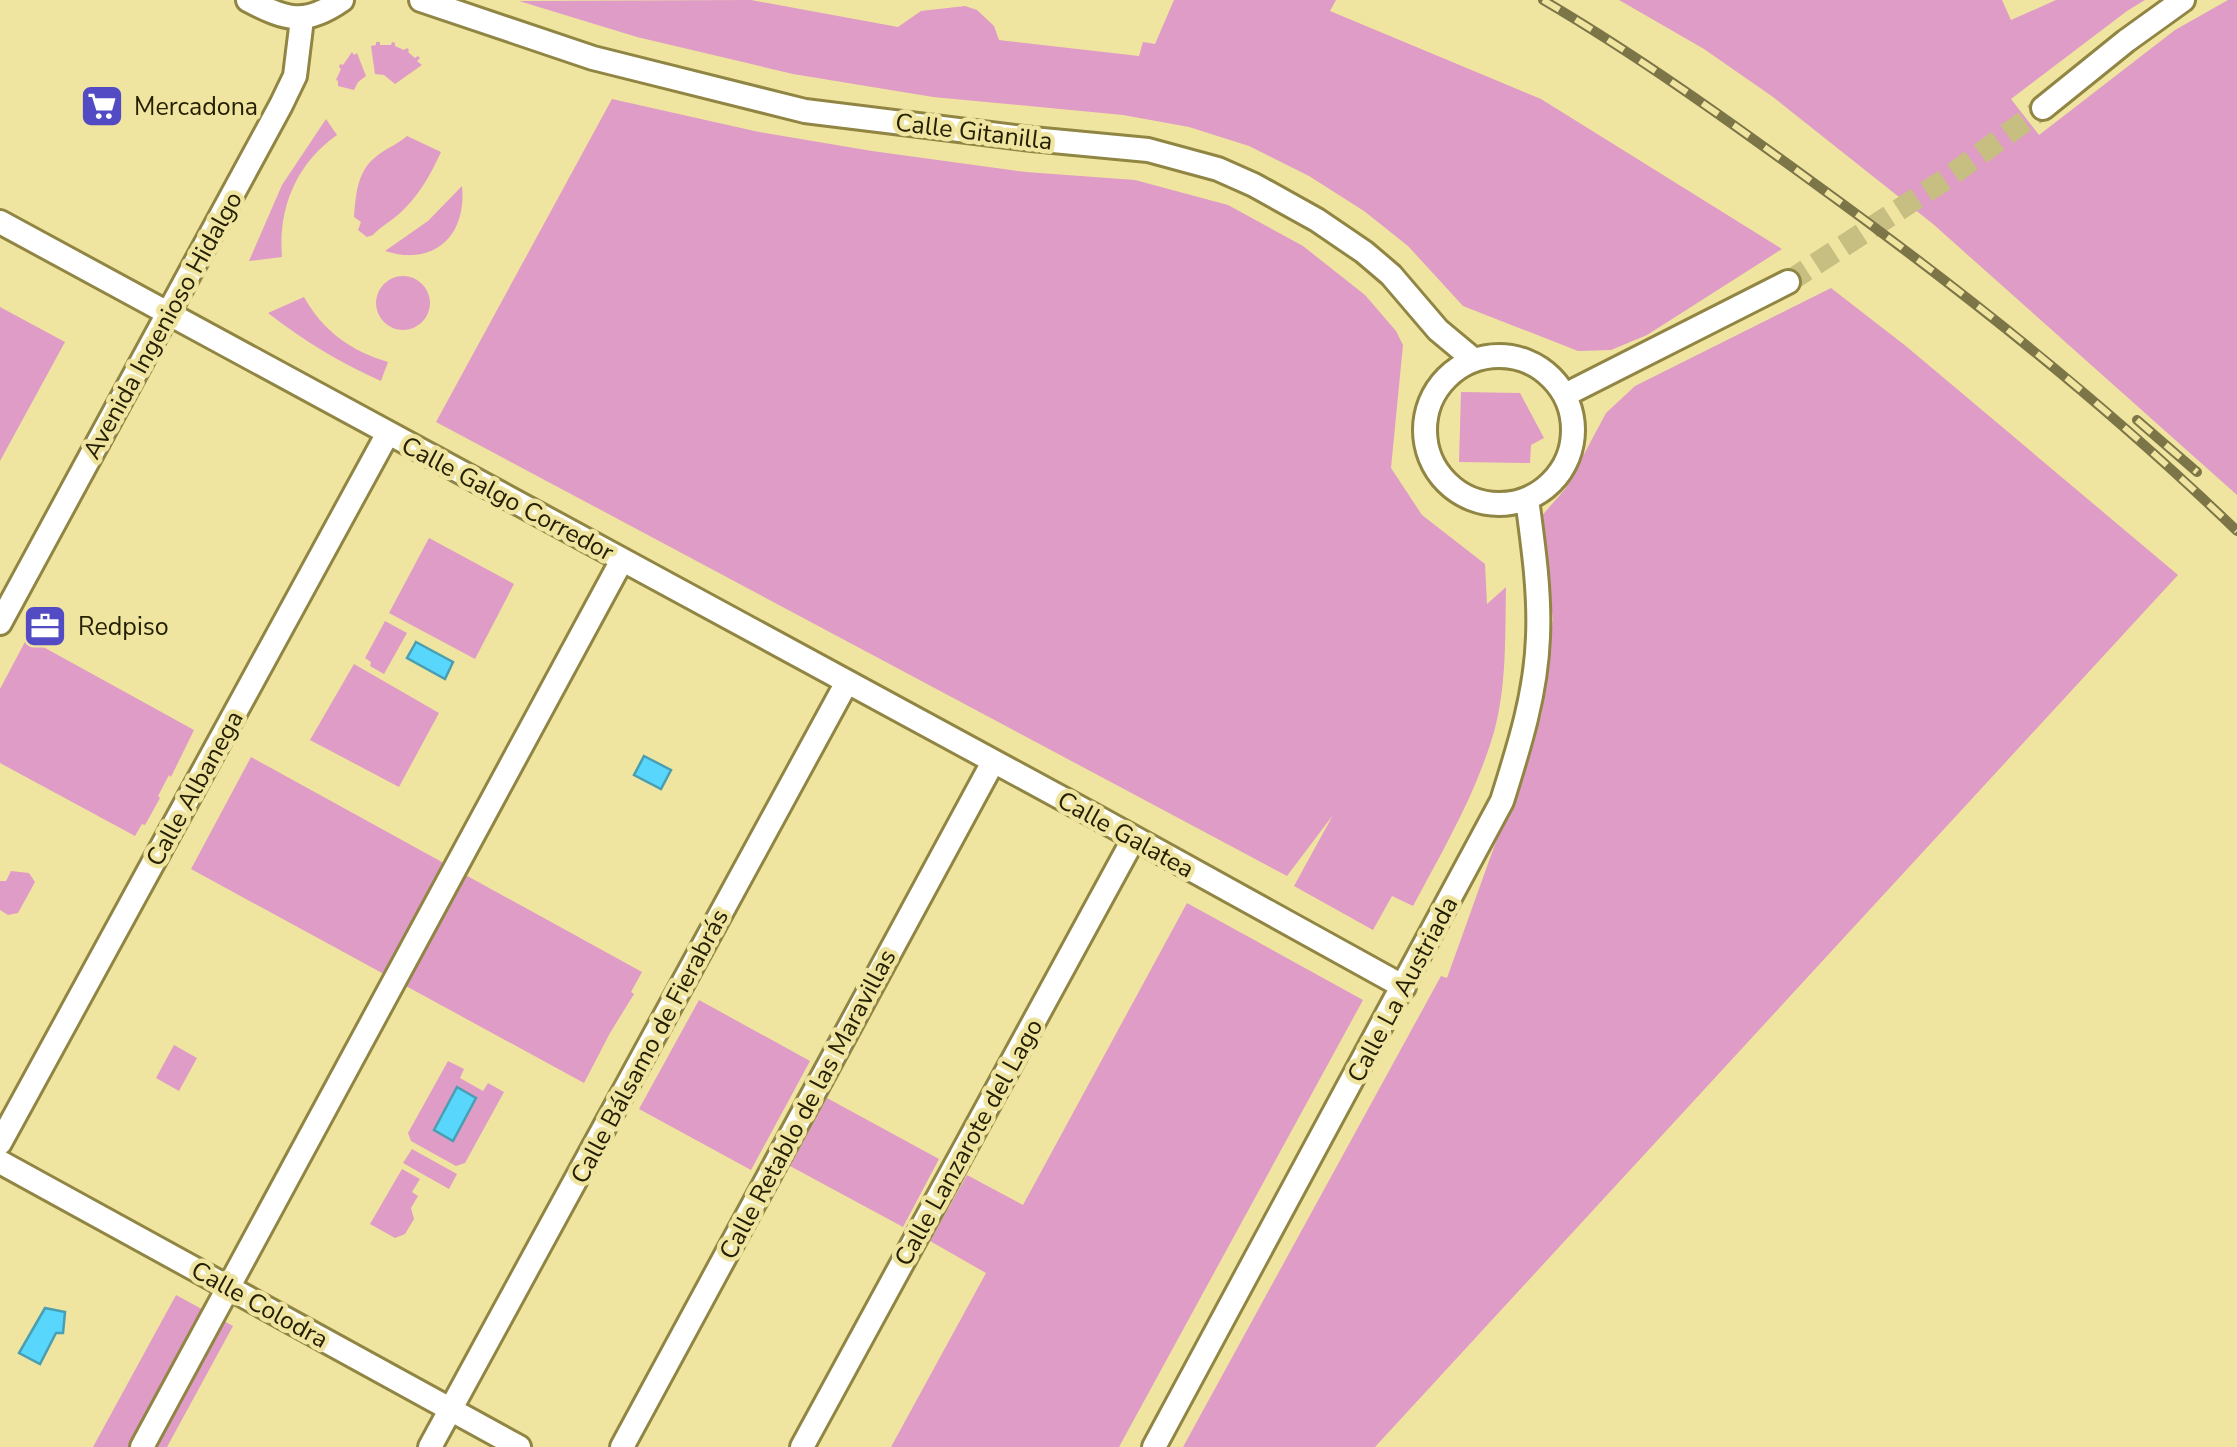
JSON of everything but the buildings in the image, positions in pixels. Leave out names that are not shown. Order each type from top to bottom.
[{"type":"street","points":[[248,0],[275,14],[302,19],[324,12],[342,0]]},
{"type":"street","name":"Calle Gitanilla","points":[[421,0],[593,58],[805,112],[1148,150],[1218,169],[1316,220],[1364,252],[1391,274],[1438,330],[1474,360]]},
{"type":"street","points":[[2042,108],[2183,0]]},
{"type":"street","name":"Avenida Ingenioso Hidalgo","points":[[0,623],[281,106],[294,76],[302,19]]},
{"type":"street","name":"Calle Galgo Corredor","points":[[0,222],[847,682]]},
{"type":"street","points":[[1566,395],[1788,282]]},
{"type":"street","points":[[1504,356],[1530,362],[1554,379],[1566,395],[1573,426],[1570,451],[1549,485],[1527,499],[1491,504],[1464,496],[1444,480],[1428,453],[1427,411],[1438,388],[1452,372],[1474,360],[1504,356]]},
{"type":"street","name":"Calle Albanega","points":[[0,1144],[388,433]]},
{"type":"street","name":"Calle La Austriada","points":[[1154,1447],[1502,802],[1532,693],[1538,636],[1536,566],[1527,499]]},
{"type":"street","points":[[142,1447],[622,560]]},
{"type":"street","name":"Calle Galatea","points":[[847,682],[1404,987]]},
{"type":"street","name":"Calle Bálsamo de Fierabrás","points":[[430,1447],[847,682]]},
{"type":"street","name":"Calle Retablo de las Maravillas","points":[[622,1447],[994,762]]},
{"type":"street","name":"Calle Lanzarote del Lago","points":[[802,1447],[1134,838]]},
{"type":"street","name":"Calle Colodra","points":[[0,1162],[520,1447]]},
{"type":"shaded area","points":[[751,0],[898,27],[921,11],[965,6],[977,10],[994,26],[999,40],[1139,56],[1143,42],[1155,44],[1174,0],[1336,0],[1330,11],[1541,99],[1782,249],[1647,335],[1611,350],[1578,351],[1463,306],[1408,246],[1364,211],[1309,176],[1249,146],[1189,127],[1123,115],[933,97],[793,74],[637,37],[519,1]]},
{"type":"shaded area","points":[[1619,0],[2002,0],[2011,20],[2056,0],[2145,0],[2011,99],[2039,135],[2175,30],[2228,0],[2237,0],[2237,495],[1933,224],[1773,97],[1704,49]]},
{"type":"shaded area","points":[[392,42],[407,48],[415,58],[420,58],[417,61],[422,65],[395,84],[384,75],[375,74],[371,46]]},
{"type":"shaded area","points":[[352,52],[357,53],[366,76],[354,90],[338,86],[336,80],[340,64]]},
{"type":"shaded area","points":[[612,99],[759,132],[872,151],[1026,172],[1135,180],[1228,205],[1303,246],[1365,295],[1403,345],[1391,468],[1422,515],[1485,564],[1487,604],[1506,587],[1503,678],[1494,732],[1468,800],[1413,906],[1392,896],[1373,930],[1294,886],[1333,815],[1287,876],[436,422]]},
{"type":"shaded area","points":[[326,119],[337,135],[311,159],[293,188],[283,221],[282,257],[249,261],[282,185]]},
{"type":"shaded area","points":[[407,136],[441,152],[412,201],[367,237],[358,230],[361,222],[354,217],[362,175],[371,161]]},
{"type":"shaded area","points":[[462,186],[459,219],[444,243],[419,254],[385,251],[428,221]]},
{"type":"shaded area","points":[[403,276],[422,284],[430,303],[422,322],[403,330],[384,322],[376,303],[384,284]]},
{"type":"shaded area","points":[[1831,288],[2178,575],[1375,1447],[1183,1447],[1441,976],[1447,978],[1541,716],[1553,619],[1539,519],[1566,488],[1606,413],[1635,386]]},
{"type":"shaded area","points":[[304,297],[339,338],[388,362],[381,381],[322,350],[268,313]]},
{"type":"shaded area","points":[[0,307],[65,342],[0,461]]},
{"type":"shaded area","points":[[1461,392],[1520,393],[1544,438],[1531,445],[1530,463],[1459,462]]},
{"type":"shaded area","points":[[429,538],[514,584],[475,659],[389,613]]},
{"type":"shaded area","points":[[385,621],[407,633],[384,674],[365,658]]},
{"type":"shaded area","points":[[27,638],[194,730],[145,825],[135,836],[0,763],[0,689]]},
{"type":"shaded area","points":[[354,664],[439,713],[399,787],[310,740]]},
{"type":"shaded area","points":[[251,757],[642,972],[631,992],[634,994],[584,1083],[191,869]]},
{"type":"shaded area","points":[[11,871],[29,873],[35,882],[18,913],[8,915],[0,910],[0,881],[6,881]]},
{"type":"shaded area","points":[[1187,903],[1363,1000],[1119,1447],[891,1447],[986,1273],[930,1241],[967,1175],[1023,1205]]},
{"type":"shaded area","points":[[699,1000],[810,1061],[751,1170],[639,1109]]},
{"type":"shaded area","points":[[174,1045],[197,1058],[179,1091],[156,1078]]},
{"type":"shaded area","points":[[448,1061],[464,1069],[460,1078],[483,1091],[488,1083],[504,1092],[465,1163],[456,1166],[411,1141],[408,1133]]},
{"type":"shaded area","points":[[827,1098],[939,1159],[903,1227],[790,1166]]},
{"type":"shaded area","points":[[412,1149],[457,1174],[449,1189],[403,1163]]},
{"type":"shaded area","points":[[402,1169],[420,1179],[412,1192],[418,1196],[411,1208],[414,1219],[405,1234],[395,1238],[370,1224]]},
{"type":"shaded area","points":[[176,1295],[233,1326],[167,1447],[93,1447]]},
{"type":"water","points":[[416,642],[453,662],[445,679],[407,658]]},
{"type":"water","points":[[644,756],[671,770],[661,789],[634,775]]},
{"type":"water","points":[[457,1087],[476,1098],[453,1141],[434,1130]]},
{"type":"water","points":[[45,1308],[65,1312],[63,1333],[56,1333],[40,1364],[19,1353]]},
{"type":"tunnel","points":[[1788,282],[1946,179],[2043,108]]},
{"type":"railway","points":[[1543,0],[1681,88],[1924,265],[2085,393],[2237,531]]},
{"type":"railway","points":[[2137,420],[2197,472]]},
{"type":"place","name":"Mercadona","points":[[102,106]]},
{"type":"place","name":"Redpiso","points":[[45,626]]}]
